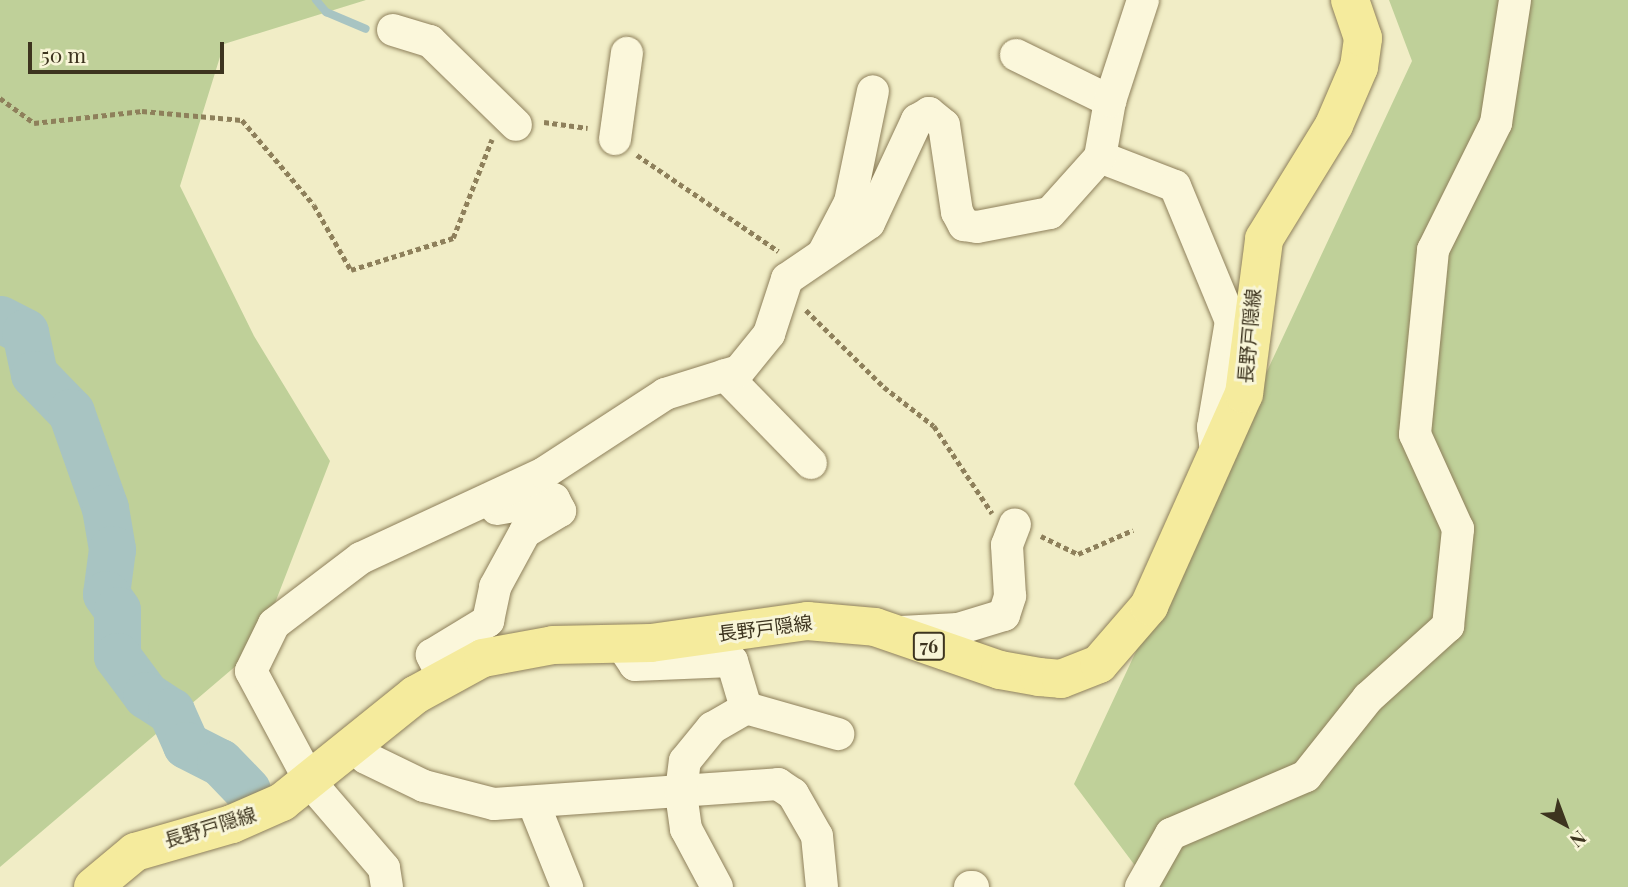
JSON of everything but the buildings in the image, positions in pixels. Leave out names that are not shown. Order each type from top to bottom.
[{"type":"main road","name":"長野戸隠線","points":[[93,887],[135,852],[232,824],[311,783],[357,742],[443,677],[483,658],[553,645],[621,644],[807,621],[889,632],[1000,670],[1039,677],[1061,679],[1100,664],[1149,606],[1216,451],[1244,394],[1264,239],[1334,125],[1359,67],[1363,38],[1350,0]]},
{"type":"street","points":[[387,887],[384,868],[311,783],[251,671],[258,648],[274,624],[361,558],[490,501],[544,473],[665,394],[739,371],[769,334],[787,279],[869,223],[917,120],[929,113],[944,125],[957,212],[964,225],[977,227],[1050,213],[1100,157],[1110,101],[1143,0]]},
{"type":"street","points":[[1141,887],[1171,834],[1306,776],[1368,698],[1448,626],[1458,529],[1415,434],[1433,250],[1496,123],[1515,0]]},
{"type":"street","points":[[393,30],[429,41],[516,125]]},
{"type":"street","points":[[615,139],[627,53]]},
{"type":"street","points":[[1016,55],[1110,101]]},
{"type":"street","points":[[822,257],[850,202],[873,91]]},
{"type":"street","points":[[1100,157],[1175,186],[1231,321],[1213,427],[1216,451]]},
{"type":"street","points":[[725,375],[811,463]]},
{"type":"street","points":[[443,677],[432,655],[488,621],[495,587],[525,532],[560,511],[554,499],[492,510],[490,501]]},
{"type":"street","points":[[889,632],[958,629],[1004,615],[1010,596],[1007,545],[1016,524]]},
{"type":"street","points":[[621,644],[635,665],[732,661],[746,708]]},
{"type":"street","points":[[717,887],[686,829],[681,792],[685,761],[712,728],[746,708],[838,734]]},
{"type":"street","points":[[357,742],[366,758],[424,786],[494,803],[778,784],[793,794],[817,835],[821,887]]},
{"type":"street","points":[[533,802],[567,887]]},
{"type":"path","points":[[0,98],[34,123],[142,111],[242,120],[314,205],[351,270],[453,237],[493,138],[524,119],[600,130],[781,253],[791,295],[884,387],[934,426],[989,512],[1078,554],[1133,530]]},
{"type":"green space","points":[[0,0],[366,0],[224,44],[180,186],[254,336],[330,461],[258,647],[0,867]]},
{"type":"green space","points":[[1389,0],[1628,0],[1628,887],[1151,887],[1074,784],[1412,61]]},
{"type":"waterway","points":[[316,0],[326,12],[366,29]]},
{"type":"waterway","points":[[0,319],[25,332],[34,374],[71,412],[105,508],[112,549],[106,594],[117,610],[117,656],[146,695],[171,711],[186,745],[220,762],[247,790]]}]
